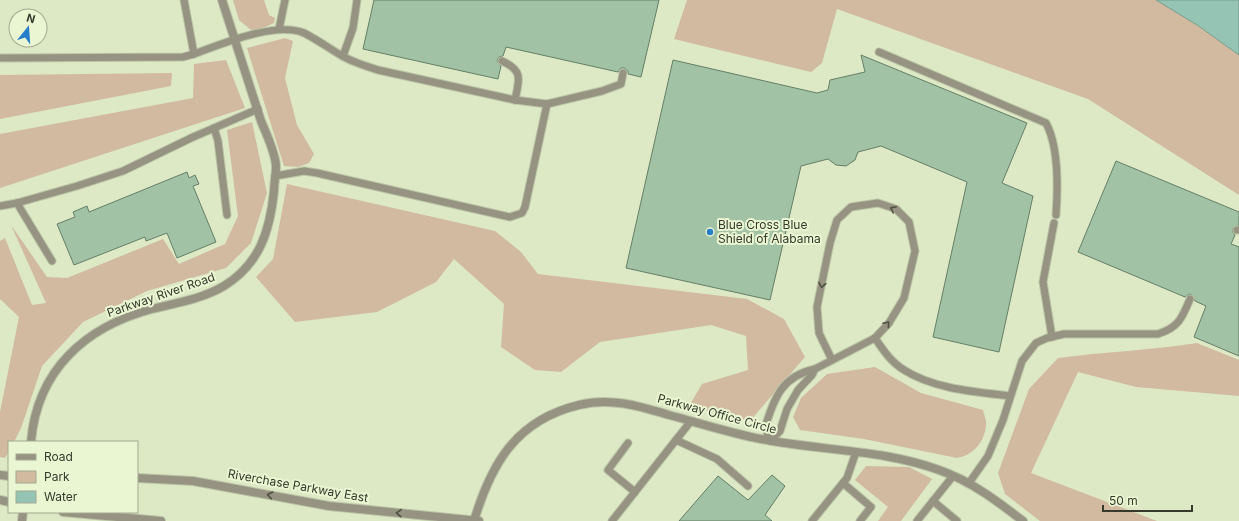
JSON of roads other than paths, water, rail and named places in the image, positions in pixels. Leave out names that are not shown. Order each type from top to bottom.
[{"type":"street","name":"Parkway River Road","points":[[31,441],[33,423],[39,403],[52,376],[57,367],[81,343],[99,331],[128,316],[209,293],[225,286],[249,264],[264,241],[271,216],[276,166],[222,0]]},
{"type":"street","name":"Parkway Office Circle","points":[[476,521],[483,491],[494,467],[506,451],[528,428],[555,412],[588,403],[616,402],[641,406],[691,421],[770,441],[890,456],[918,463],[969,483],[995,499],[1023,521]]},
{"type":"street","name":"Riverchase Parkway East","points":[[138,478],[193,481],[329,506],[476,521]]},
{"type":"street","points":[[74,513],[161,521]]},
{"type":"lane","points":[[184,0],[194,54]]},
{"type":"lane","points":[[278,29],[284,0]]},
{"type":"lane","points":[[343,56],[353,28],[357,0]]},
{"type":"lane","points":[[0,58],[183,57],[235,40],[278,29],[294,30],[304,33],[343,56],[378,70],[515,100],[547,104],[602,91],[621,84],[623,73]]},
{"type":"lane","points":[[879,52],[1046,123],[1051,133],[1055,163],[1057,195],[1056,215]]},
{"type":"lane","points":[[502,61],[512,65],[518,72],[519,79],[515,100]]},
{"type":"lane","points":[[275,176],[304,171],[317,173],[510,217],[522,213],[525,207],[547,104]]},
{"type":"lane","points":[[0,206],[17,204],[123,171],[258,109]]},
{"type":"lane","points":[[214,128],[218,141],[227,216]]},
{"type":"lane","points":[[815,369],[812,375],[798,390],[787,409],[780,431],[770,441],[765,427],[779,392],[787,381],[802,372],[815,369],[875,338],[889,323],[904,298],[915,251],[909,222],[896,209],[878,203],[851,207],[837,220],[830,244],[817,307],[819,333],[832,360]]},
{"type":"lane","points":[[17,204],[52,261]]},
{"type":"lane","points":[[1052,337],[1043,282],[1054,223]]},
{"type":"lane","points":[[969,483],[988,456],[1003,420],[1022,361],[1036,343],[1064,334],[1158,334],[1171,330],[1177,324],[1190,299]]},
{"type":"lane","points":[[875,338],[885,353],[903,369],[920,377],[951,387],[1010,396]]},
{"type":"lane","points":[[612,521],[691,421]]},
{"type":"lane","points":[[676,440],[717,459],[748,486]]},
{"type":"lane","points":[[628,443],[608,470],[635,492]]},
{"type":"lane","points":[[812,521],[847,478],[856,452]]},
{"type":"lane","points":[[917,521],[953,476]]},
{"type":"lane","points":[[843,483],[871,507],[860,521]]},
{"type":"lane","points":[[933,501],[957,521]]},
{"type":"water","points":[[1156,0],[1239,0],[1239,55],[1197,25]]},
{"type":"place","name":"Blue Cross Blue Shield of Alabama","points":[[710,232]]}]
